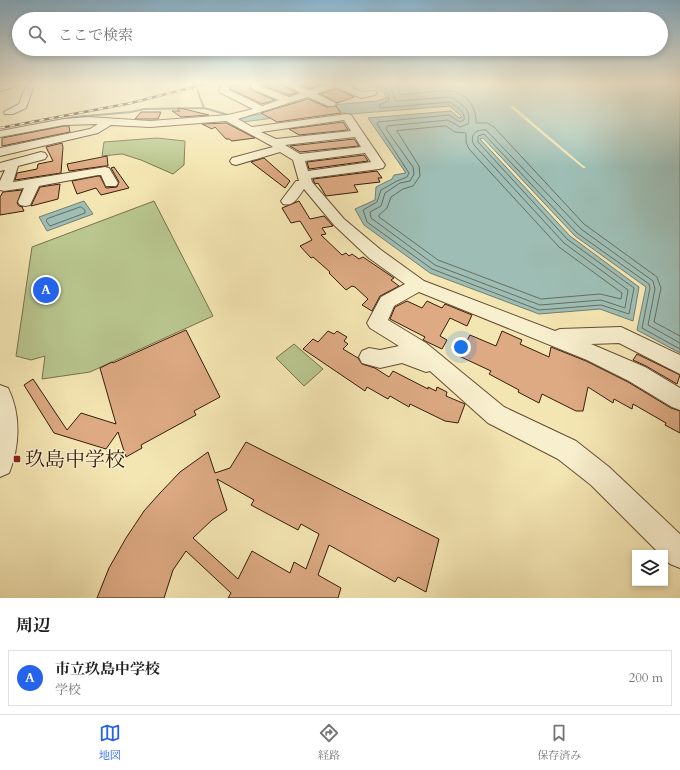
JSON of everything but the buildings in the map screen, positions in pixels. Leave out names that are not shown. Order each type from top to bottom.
[{"type":"street","points":[[0,134],[64,122],[88,120],[150,124],[232,117],[254,111]]},
{"type":"street","points":[[232,117],[250,130],[298,158],[305,179],[340,222],[375,254],[418,285],[553,337],[637,374],[680,400]]},
{"type":"street","points":[[250,130],[347,117],[379,165],[305,179],[288,201]]},
{"type":"street","points":[[0,152],[94,131],[108,122]]},
{"type":"street","points":[[254,148],[266,148],[358,133]]},
{"type":"street","points":[[236,161],[277,145]]},
{"type":"street","points":[[298,158],[368,148]]},
{"type":"street","points":[[1,167],[42,156]]},
{"type":"street","points":[[1,167],[12,166],[12,169],[2,187]]},
{"type":"street","points":[[2,187],[33,184],[98,170],[105,171],[111,183]]},
{"type":"street","points":[[25,202],[33,184]]},
{"type":"street","points":[[418,285],[387,302],[378,323],[419,349],[496,415],[567,450],[600,476],[680,554]]},
{"type":"street","points":[[553,337],[621,335],[680,364]]},
{"type":"street","points":[[369,357],[380,358],[403,354],[423,362],[437,364]]},
{"type":"street","points":[[0,395],[3,398],[6,420],[0,464]]},
{"type":"green space","points":[[157,138],[185,141],[184,165],[173,174],[141,160],[122,154],[102,156],[104,142]]},
{"type":"green space","points":[[154,201],[213,316],[90,372],[42,379],[45,356],[31,360],[16,356],[32,247]]},
{"type":"green space","points":[[294,344],[323,369],[304,386],[276,358]]},
{"type":"water","points":[[283,111],[389,111],[350,114],[332,111],[242,122],[238,120],[241,117]]},
{"type":"water","points":[[451,111],[459,118],[462,117],[455,111],[680,111],[680,353],[637,330],[646,287],[575,236],[483,138],[480,139],[570,236],[639,287],[633,321],[600,309],[539,314],[430,273],[364,225],[355,209],[375,200],[376,187],[392,179],[394,175],[406,173],[368,118]]},
{"type":"water","points":[[84,201],[93,214],[47,231],[39,217]]},
{"type":"pier","points":[[515,111],[519,111],[586,168],[583,168]]},
{"type":"waterway","points":[[44,123],[75,117],[136,111]]},
{"type":"waterway","points":[[214,111],[232,116]]},
{"type":"railway","points":[[0,128],[90,111]]},
{"type":"place","name":"市立玖島中学校","points":[[46,290]]},
{"type":"place","name":"玖島中学校","points":[[17,459]]}]
